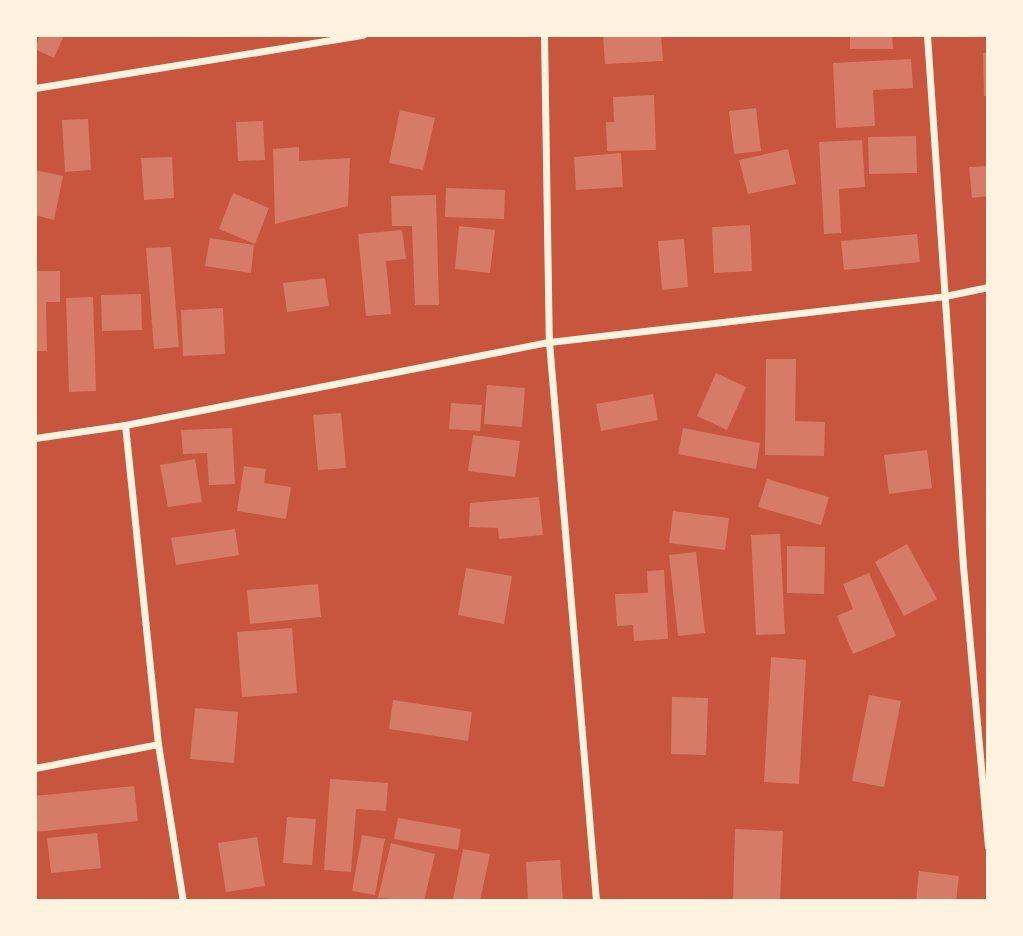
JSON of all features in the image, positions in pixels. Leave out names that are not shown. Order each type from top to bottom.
[{"type":"street","points":[[35,88],[363,35]]},
{"type":"street","points":[[544,35],[548,342],[596,901]]},
{"type":"street","points":[[927,35],[962,566],[988,846]]},
{"type":"street","points":[[35,438],[125,425],[548,342],[945,296],[988,287]]},
{"type":"street","points":[[125,425],[158,744],[183,901]]},
{"type":"street","points":[[35,768],[158,744]]},
{"type":"building","points":[[40,35],[64,35],[54,58],[35,49]]},
{"type":"building","points":[[603,35],[661,35],[663,61],[605,64]]},
{"type":"building","points":[[850,35],[892,35],[893,49],[850,49]]},
{"type":"building","points":[[988,52],[988,96],[984,96],[983,53]]},
{"type":"building","points":[[911,59],[913,88],[873,90],[875,126],[836,128],[833,63]]},
{"type":"building","points":[[654,95],[656,150],[607,151],[606,122],[614,122],[613,97]]},
{"type":"building","points":[[756,108],[761,151],[734,154],[729,111]]},
{"type":"building","points":[[400,110],[435,118],[423,170],[389,163]]},
{"type":"building","points":[[88,119],[91,170],[65,172],[62,120]]},
{"type":"building","points":[[263,121],[265,160],[238,161],[236,122]]},
{"type":"building","points":[[916,136],[917,173],[869,174],[868,137]]},
{"type":"building","points":[[862,140],[865,187],[839,189],[841,233],[824,234],[819,142]]},
{"type":"building","points":[[299,147],[299,161],[350,158],[348,206],[275,224],[273,149]]},
{"type":"building","points":[[788,149],[796,184],[748,194],[739,160]]},
{"type":"building","points":[[621,153],[623,187],[576,190],[574,157]]},
{"type":"building","points":[[172,157],[174,198],[144,200],[141,158]]},
{"type":"building","points":[[988,166],[988,196],[972,198],[969,167]]},
{"type":"building","points":[[35,170],[63,176],[54,220],[35,215]]},
{"type":"building","points":[[446,188],[505,190],[504,219],[445,217]]},
{"type":"building","points":[[233,193],[269,208],[255,244],[219,229]]},
{"type":"building","points":[[436,195],[439,305],[415,305],[412,226],[392,226],[391,196]]},
{"type":"building","points":[[750,225],[752,271],[714,273],[712,227]]},
{"type":"building","points":[[459,226],[495,230],[490,273],[455,269]]},
{"type":"building","points":[[402,230],[406,259],[386,261],[391,314],[366,316],[358,234]]},
{"type":"building","points":[[917,234],[920,262],[844,270],[841,241]]},
{"type":"building","points":[[210,238],[254,245],[251,273],[205,266]]},
{"type":"building","points":[[684,239],[688,287],[662,290],[658,241]]},
{"type":"building","points":[[171,247],[179,347],[154,349],[146,248]]},
{"type":"building","points":[[35,271],[60,271],[60,302],[46,302],[47,351],[35,351]]},
{"type":"building","points":[[325,278],[329,306],[287,312],[283,283]]},
{"type":"building","points":[[141,294],[142,330],[102,331],[101,295]]},
{"type":"building","points":[[93,297],[96,391],[69,392],[66,298]]},
{"type":"building","points":[[223,308],[225,354],[183,356],[181,310]]},
{"type":"building","points":[[766,359],[796,359],[795,421],[825,422],[824,456],[765,455]]},
{"type":"building","points":[[716,373],[746,387],[727,430],[697,416]]},
{"type":"building","points":[[487,385],[525,388],[522,427],[484,424]]},
{"type":"building","points":[[653,394],[658,420],[601,431],[596,404]]},
{"type":"building","points":[[451,403],[482,405],[480,431],[449,429]]},
{"type":"building","points":[[341,413],[346,468],[318,470],[313,415]]},
{"type":"building","points":[[232,428],[235,484],[209,485],[207,453],[183,454],[181,430]]},
{"type":"building","points":[[683,428],[760,443],[756,469],[678,454]]},
{"type":"building","points":[[473,435],[520,441],[515,477],[468,471]]},
{"type":"building","points":[[927,450],[932,488],[889,494],[884,455]]},
{"type":"building","points":[[195,459],[202,502],[168,507],[160,465]]},
{"type":"building","points":[[244,466],[266,469],[264,483],[291,487],[286,519],[237,511]]},
{"type":"building","points":[[767,479],[829,497],[821,525],[758,507]]},
{"type":"building","points":[[539,497],[543,535],[499,539],[498,528],[469,527],[470,503]]},
{"type":"building","points":[[673,511],[729,518],[725,550],[669,543]]},
{"type":"building","points":[[235,529],[239,555],[176,565],[171,538]]},
{"type":"building","points":[[780,534],[785,634],[756,635],[751,535]]},
{"type":"building","points":[[907,544],[937,599],[904,616],[875,562]]},
{"type":"building","points":[[787,546],[825,547],[824,594],[787,593]]},
{"type":"building","points":[[696,552],[705,633],[678,636],[669,555]]},
{"type":"building","points":[[466,568],[512,576],[504,624],[458,615]]},
{"type":"building","points":[[664,570],[668,639],[634,641],[633,625],[617,626],[615,594],[648,593],[647,571]]},
{"type":"building","points":[[869,573],[896,636],[853,654],[837,616],[853,609],[843,584]]},
{"type":"building","points":[[318,584],[321,617],[250,624],[247,590]]},
{"type":"building","points":[[292,628],[297,693],[242,697],[237,632]]},
{"type":"building","points":[[771,657],[806,660],[799,784],[764,782]]},
{"type":"building","points":[[869,695],[901,701],[884,787],[852,781]]},
{"type":"building","points":[[672,697],[708,698],[706,755],[671,754]]},
{"type":"building","points":[[393,700],[472,712],[468,741],[389,729]]},
{"type":"building","points":[[195,708],[238,712],[234,763],[190,759]]},
{"type":"building","points":[[330,779],[388,783],[386,811],[356,809],[351,872],[324,870]]},
{"type":"building","points":[[134,786],[138,821],[35,832],[35,796]]},
{"type":"building","points":[[287,817],[316,819],[312,865],[283,863]]},
{"type":"building","points":[[398,818],[461,829],[458,850],[394,839]]},
{"type":"building","points":[[735,829],[783,831],[780,901],[733,901]]},
{"type":"building","points":[[97,833],[101,868],[51,873],[47,838]]},
{"type":"building","points":[[362,835],[385,839],[375,895],[352,891]]},
{"type":"building","points":[[257,837],[265,886],[226,892],[218,843]]},
{"type":"building","points":[[391,843],[435,854],[424,901],[378,898]]},
{"type":"building","points":[[463,849],[490,854],[480,901],[453,899]]},
{"type":"building","points":[[560,860],[563,901],[528,901],[526,862]]},
{"type":"building","points":[[919,871],[959,876],[956,901],[916,901]]}]
